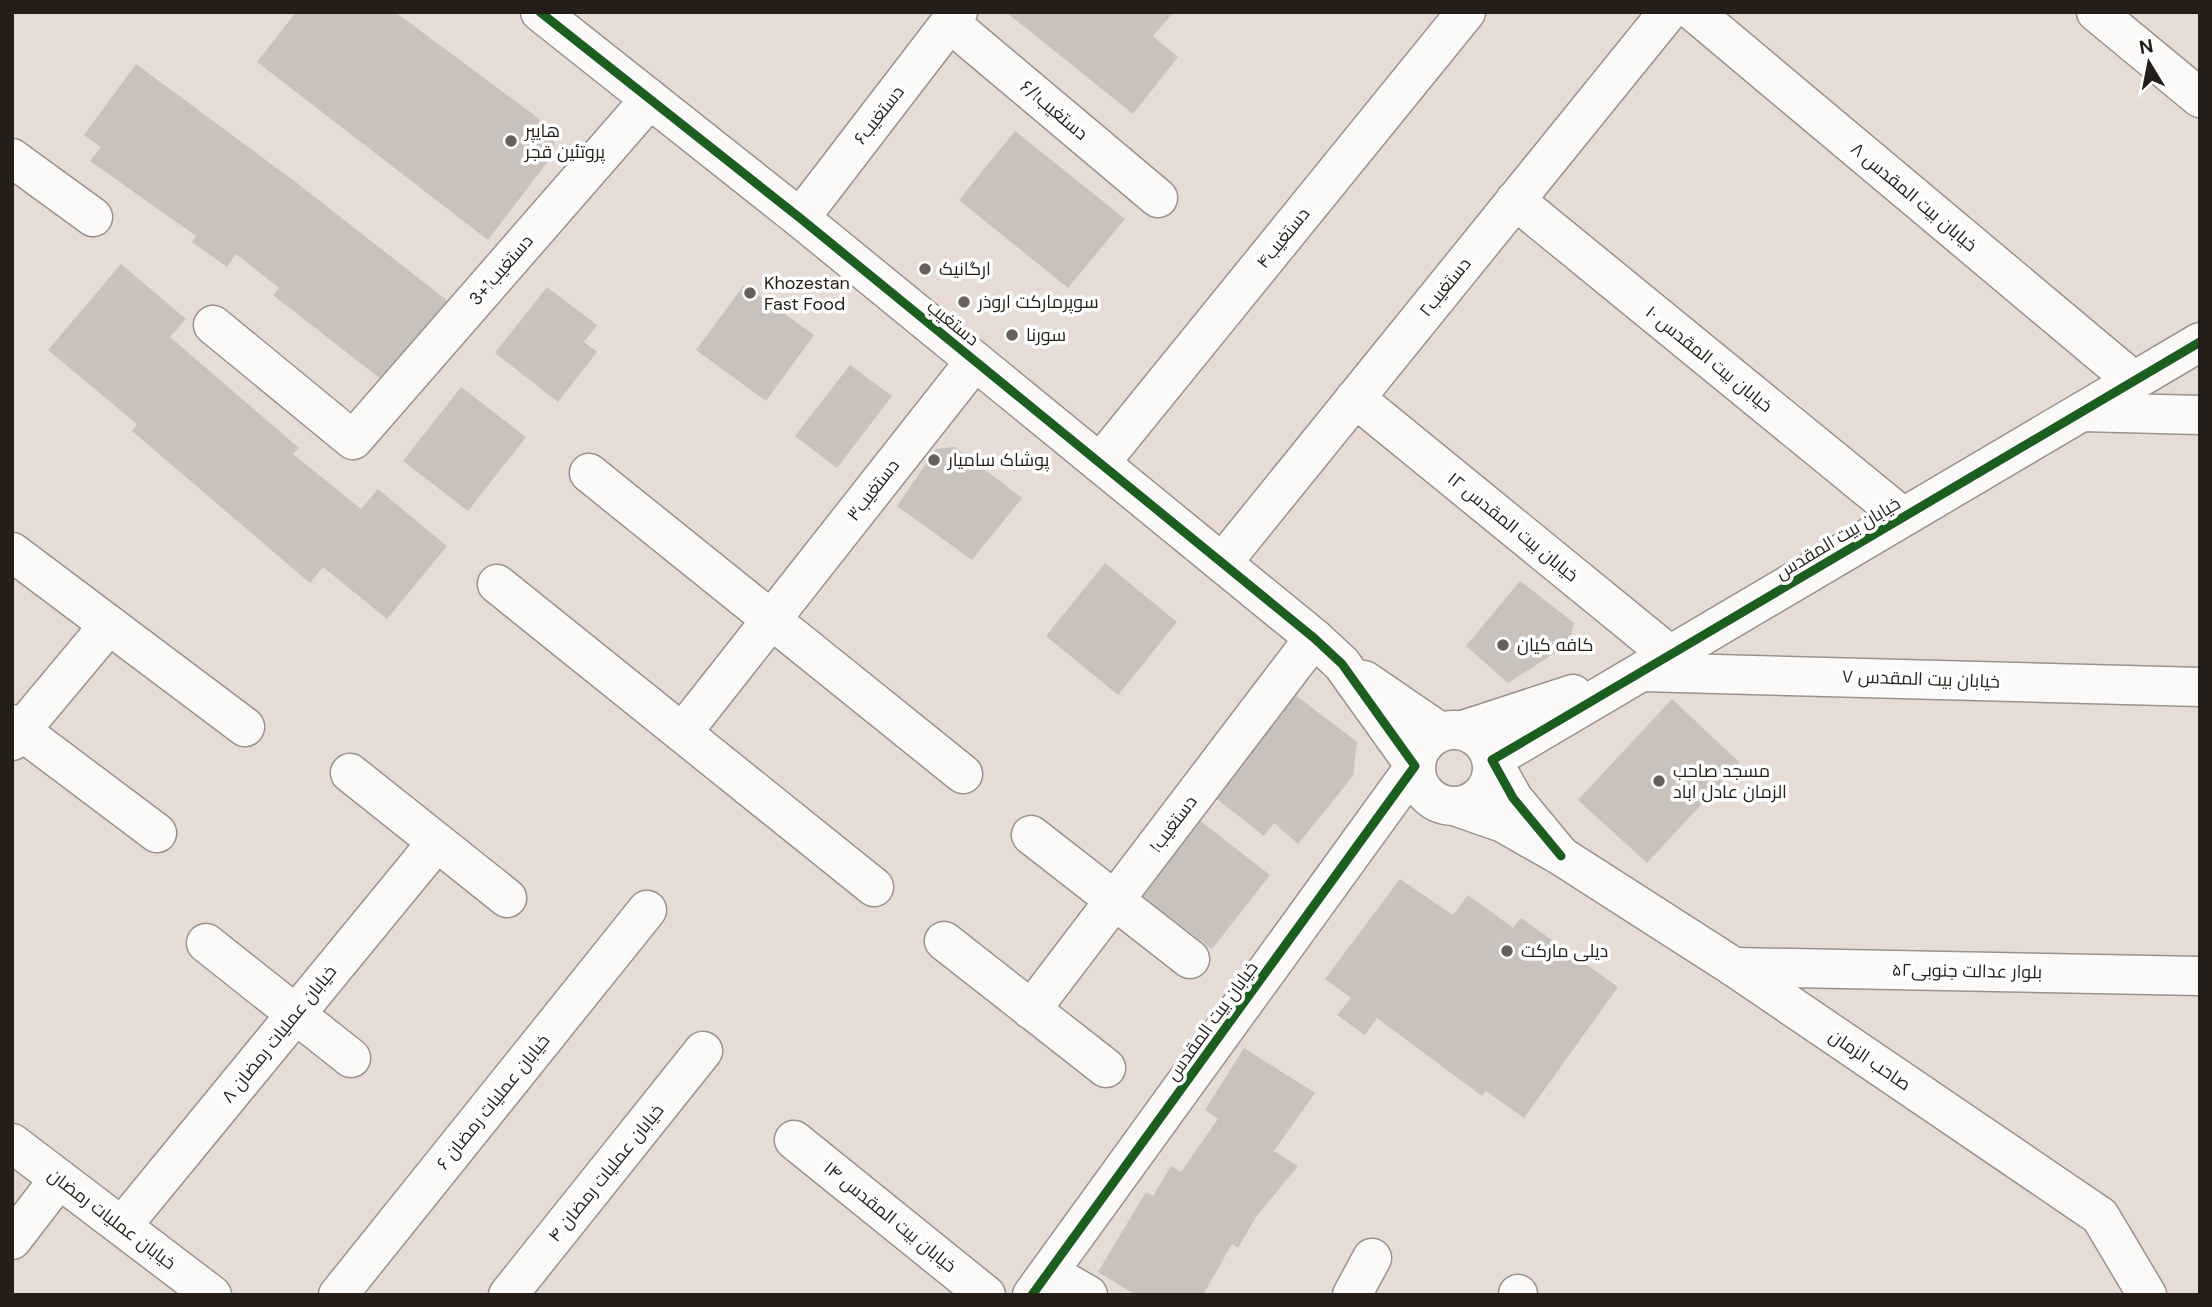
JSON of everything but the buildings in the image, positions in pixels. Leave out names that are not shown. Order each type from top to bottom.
[{"type":"street","name":"دستغیب","points":[[540,12],[800,218],[1314,638],[1342,664]]},
{"type":"street","name":"دستغیب۴","points":[[1100,464],[1466,12]]},
{"type":"street","name":"۲دستغیب","points":[[1222,563],[1668,12]]},
{"type":"street","name":"خیابان بیت المقدس ۸","points":[[1694,12],[2134,381]]},
{"type":"street","points":[[2096,12],[2200,98]]},
{"type":"street","name":"دستغیب۶/۱","points":[[954,17],[1158,198]]},
{"type":"street","name":"دستغیب۶","points":[[800,218],[954,17]]},
{"type":"street","name":"3+1دستغیب","points":[[213,325],[353,440],[650,99]]},
{"type":"street","points":[[12,158],[93,217]]},
{"type":"street","name":"خیابان بیت المقدس ۱۰","points":[[1516,200],[1903,517]]},
{"type":"street","name":"خیابان بیت المقدس","points":[[1492,760],[2200,342]]},
{"type":"street","name":"دستغیب۳","points":[[682,733],[975,361]]},
{"type":"street","name":"خیابان بیت المقدس ۱۲","points":[[1355,398],[1656,664]]},
{"type":"street","points":[[2082,412],[2200,415]]},
{"type":"street","points":[[589,473],[964,774]]},
{"type":"street","points":[[12,552],[245,727]]},
{"type":"street","points":[[496,584],[874,887]]},
{"type":"street","points":[[109,625],[15,732],[157,833]]},
{"type":"street","name":"دستغیب۱","points":[[1031,1010],[1314,638]]},
{"type":"street","points":[[1342,664],[1451,731],[1482,740],[1513,798],[1561,856]]},
{"type":"street","points":[[1342,664],[1415,766],[1420,787],[1446,805],[1503,824],[1561,856]]},
{"type":"street","name":"خیابان بیت المقدس","points":[[1041,1284],[1415,766],[1423,745],[1451,731],[1656,664]]},
{"type":"street","name":"خیابان بیت المقدس ۷","points":[[1656,664],[2200,687]]},
{"type":"street","points":[[1369,830],[1446,805],[1478,799],[1491,782],[1492,760]]},
{"type":"street","points":[[350,773],[506,898]]},
{"type":"street","points":[[1031,835],[1191,958]]},
{"type":"street","name":"خیابان عملیات رمضان ۸","points":[[122,1226],[437,842]]},
{"type":"street","name":"صاحب الزمان","points":[[1561,856],[1734,967],[2100,1216],[2147,1295]]},
{"type":"street","name":"خیابان عملیات رمضان ۶","points":[[338,1295],[647,910]]},
{"type":"street","points":[[944,942],[1106,1068]]},
{"type":"street","points":[[206,943],[351,1058]]},
{"type":"street","name":"بلوار عدالت جنوبی۵۲","points":[[1734,967],[2200,976]]},
{"type":"street","name":"خیابان عملیات رمضان ۴","points":[[509,1295],[703,1051]]},
{"type":"street","name":"خیابان بیت المقدس ۱۴","points":[[794,1140],[986,1295]]},
{"type":"street","name":"خیابان عملیات رمضان","points":[[12,1143],[212,1295]]},
{"type":"street","points":[[12,1240],[59,1179]]},
{"type":"street","points":[[1352,1295],[1372,1258]]},
{"type":"street","points":[[1041,1284],[1088,1295]]},
{"type":"cycle path","points":[[540,12],[800,218],[1314,638],[1342,664],[1415,766],[1032,1295]]},
{"type":"cycle path","points":[[1561,856],[1513,798],[1492,760],[2200,342]]},
{"type":"place","name":"هایپر پروتئین قجر","points":[[511,141]]},
{"type":"place","name":"ارگانیک","points":[[925,269]]},
{"type":"place","name":"Khozestan Fast Food","points":[[750,293]]},
{"type":"place","name":"سوپرمارکت اروذر","points":[[964,302]]},
{"type":"place","name":"سورنا","points":[[1012,335]]},
{"type":"place","name":"پوشاک سامیار","points":[[934,460]]},
{"type":"place","name":"کافه کیان","points":[[1503,645]]},
{"type":"place","name":"مسجد صاحب الزمان عادل اباد","points":[[1659,781]]},
{"type":"place","name":"دیلی مارکت","points":[[1507,951]]}]
